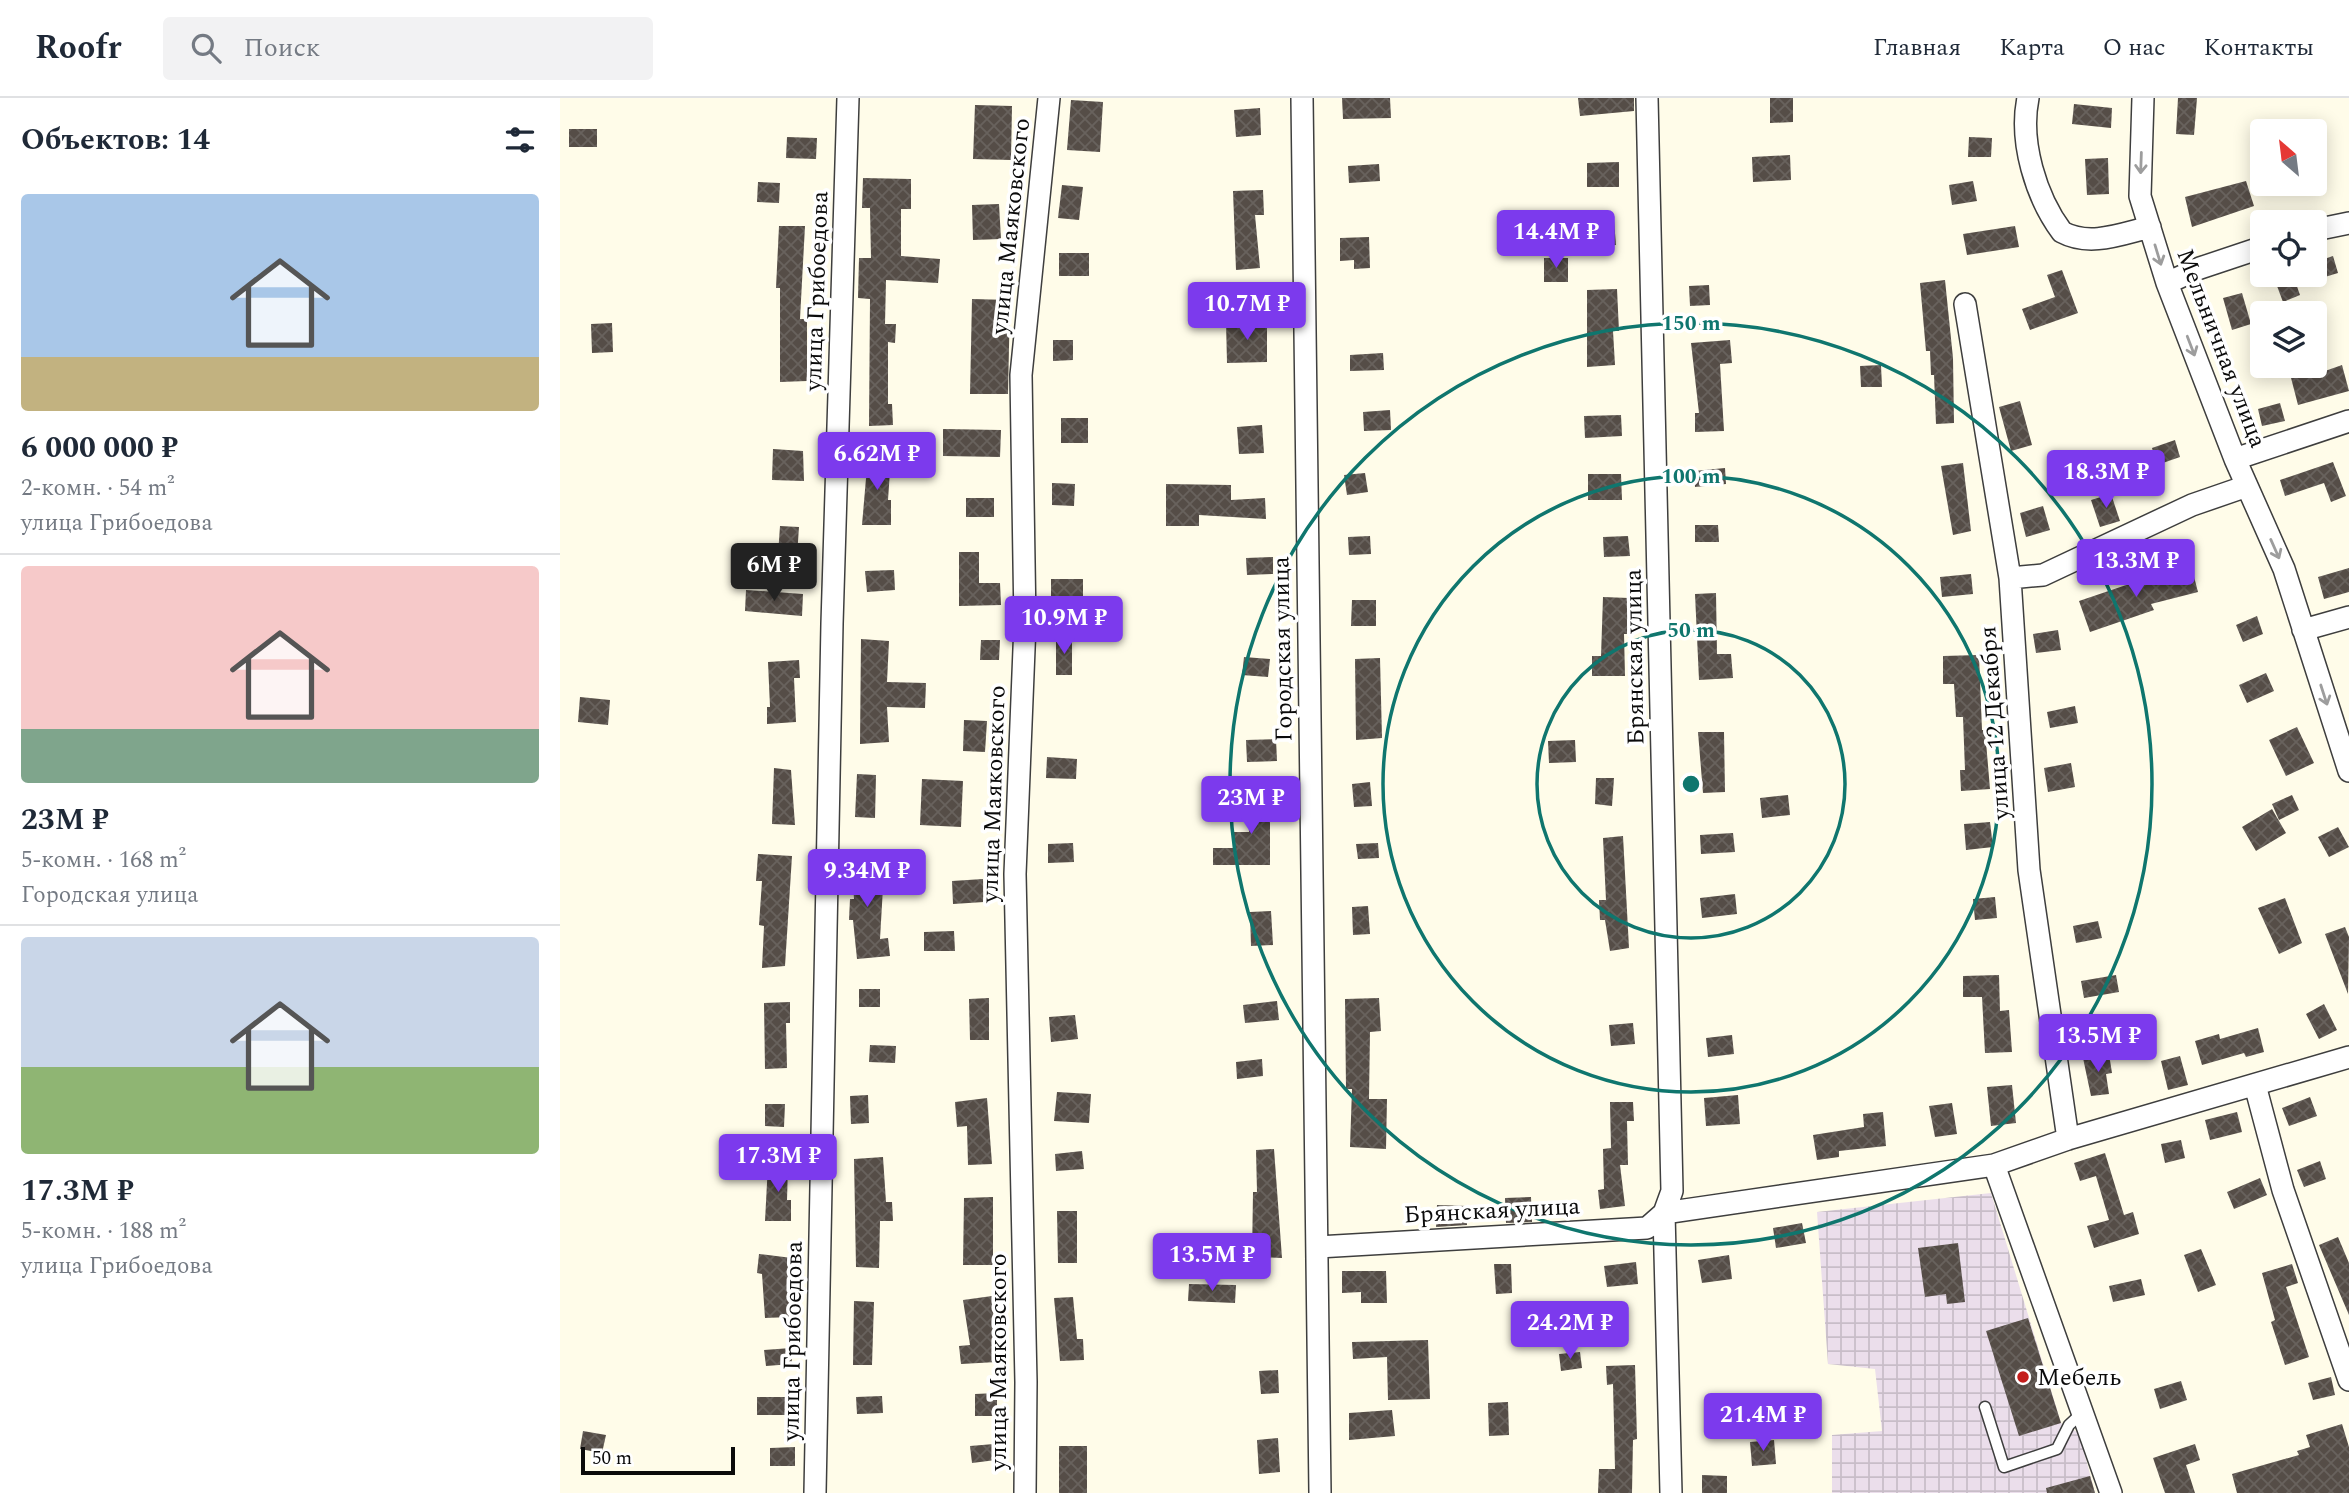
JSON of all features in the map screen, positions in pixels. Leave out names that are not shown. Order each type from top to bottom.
[{"type":"street","name":"улица Грибоедова","points":[[815,1493],[831,652],[848,98]]},
{"type":"street","name":"улица Маяковского","points":[[1025,1493],[1026,1382],[1015,874],[1025,624],[1021,375],[1049,98]]},
{"type":"street","name":"Городская улица","points":[[1301,98],[1320,1493]]},
{"type":"street","name":"Брянская улица","points":[[1647,98],[1672,1191],[1664,1213],[1671,1493]]},
{"type":"street","name":"Мельничная улица","points":[[2028,98],[2029,150],[2040,195],[2062,232],[2085,239],[2108,238],[2150,227]]},
{"type":"street","name":"Мельничная улица","points":[[2143,98],[2140,196],[2167,283],[2235,460],[2284,569],[2349,771]]},
{"type":"street","points":[[2327,228],[2349,223]]},
{"type":"street","points":[[2167,283],[2200,268],[2250,251]]},
{"type":"street","name":"улица 12 Декабря","points":[[1965,304],[2010,578],[2029,870],[2068,1139]]},
{"type":"street","points":[[2235,460],[2349,421]]},
{"type":"street","name":"Мельничная улица","points":[[2010,578],[2043,575],[2192,505],[2247,486]]},
{"type":"street","points":[[2303,629],[2349,617]]},
{"type":"street","points":[[1664,1213],[1994,1165],[2068,1139],[2349,1057]]},
{"type":"street","points":[[2255,1085],[2283,1190],[2349,1380]]},
{"type":"street","points":[[1994,1165],[2111,1493]]},
{"type":"street","name":"Брянская улица","points":[[1318,1247],[1647,1228],[1664,1213]]},
{"type":"lane","points":[[1984,1407],[2004,1467],[2057,1449],[2069,1425],[2083,1412]]},
{"type":"shaded area","points":[[1991,1193],[2061,1423],[2079,1433],[2095,1493],[1832,1493],[1832,1435],[1882,1431],[1875,1369],[1828,1364],[1817,1212]]},
{"type":"building","points":[[1342,98],[1390,98],[1391,118],[1343,119]]},
{"type":"building","points":[[1578,98],[1634,98],[1634,111],[1580,116]]},
{"type":"building","points":[[1770,98],[1793,98],[1793,122],[1770,123]]},
{"type":"building","points":[[2178,98],[2197,98],[2194,135],[2176,134]]},
{"type":"building","points":[[1071,100],[1103,102],[1100,152],[1067,150]]},
{"type":"building","points":[[2074,104],[2112,108],[2111,128],[2072,124]]},
{"type":"building","points":[[975,105],[1012,106],[1011,160],[973,159]]},
{"type":"building","points":[[1260,108],[1261,135],[1236,137],[1234,110]]},
{"type":"building","points":[[569,129],[597,129],[597,147],[569,147]]},
{"type":"building","points":[[787,137],[817,138],[816,159],[786,158]]},
{"type":"building","points":[[1969,137],[1992,138],[1991,157],[1968,157]]},
{"type":"building","points":[[1790,155],[1791,180],[1753,182],[1752,157]]},
{"type":"building","points":[[2108,158],[2109,194],[2087,195],[2085,159]]},
{"type":"building","points":[[1619,162],[1619,187],[1587,187],[1587,163]]},
{"type":"building","points":[[1379,164],[1380,181],[1349,183],[1348,166]]},
{"type":"building","points":[[863,178],[911,179],[911,209],[901,209],[901,256],[940,259],[938,283],[886,280],[885,324],[896,324],[895,343],[888,342],[888,404],[892,404],[893,425],[869,426],[870,299],[858,298],[859,258],[871,258],[870,208],[862,208]]},
{"type":"building","points":[[1973,181],[1977,201],[1952,205],[1949,185]]},
{"type":"building","points":[[2246,181],[2254,206],[2192,227],[2185,197]]},
{"type":"building","points":[[758,182],[780,183],[779,203],[757,202]]},
{"type":"building","points":[[1062,185],[1083,187],[1079,220],[1058,218]]},
{"type":"building","points":[[1263,190],[1264,215],[1255,215],[1260,268],[1236,270],[1233,191]]},
{"type":"building","points":[[999,204],[1001,239],[973,240],[972,205]]},
{"type":"building","points":[[1614,221],[1616,245],[1584,247],[1583,223]]},
{"type":"building","points":[[779,226],[805,226],[800,319],[807,319],[807,381],[780,382],[780,288],[776,288]]},
{"type":"building","points":[[2015,226],[2019,247],[1967,255],[1963,234]]},
{"type":"building","points":[[1369,237],[1370,268],[1354,269],[1354,260],[1340,261],[1340,238]]},
{"type":"building","points":[[1059,253],[1089,253],[1089,276],[1059,276]]},
{"type":"building","points":[[2333,256],[2338,273],[2327,276],[2327,258]]},
{"type":"building","points":[[1544,258],[1568,258],[1568,282],[1544,282]]},
{"type":"building","points":[[2062,270],[2078,313],[2030,330],[2022,309],[2055,297],[2047,275]]},
{"type":"building","points":[[1945,280],[1953,358],[1954,423],[1936,424],[1934,375],[1931,375],[1930,351],[1926,351],[1920,283]]},
{"type":"building","points":[[1709,285],[1710,305],[1690,306],[1689,286]]},
{"type":"building","points":[[2277,287],[2297,287],[2300,295],[2283,301]]},
{"type":"building","points":[[1617,289],[1619,331],[1613,331],[1615,365],[1587,367],[1587,290]]},
{"type":"building","points":[[2242,293],[2250,324],[2232,330],[2223,298]]},
{"type":"building","points":[[972,299],[1010,300],[1008,394],[970,394]]},
{"type":"building","points":[[1267,321],[1267,362],[1227,363],[1226,322]]},
{"type":"building","points":[[612,323],[613,352],[592,353],[591,324]]},
{"type":"building","points":[[1053,340],[1073,340],[1073,360],[1053,361]]},
{"type":"building","points":[[1730,340],[1732,363],[1720,364],[1724,431],[1695,432],[1695,413],[1699,413],[1691,343]]},
{"type":"building","points":[[1383,353],[1384,370],[1350,371],[1350,355]]},
{"type":"building","points":[[1881,365],[1882,387],[1861,387],[1860,366]]},
{"type":"building","points":[[2342,365],[2349,391],[2298,405],[2291,378],[2327,378],[2327,370]]},
{"type":"building","points":[[2020,401],[2032,445],[2011,451],[1999,407]]},
{"type":"building","points":[[2280,403],[2285,421],[2262,426],[2258,409]]},
{"type":"building","points":[[1390,410],[1391,430],[1364,431],[1363,412]]},
{"type":"building","points":[[1621,415],[1622,436],[1585,438],[1584,416]]},
{"type":"building","points":[[1061,418],[1088,418],[1088,443],[1061,443]]},
{"type":"building","points":[[1262,425],[1264,453],[1239,454],[1237,427]]},
{"type":"building","points":[[943,429],[1001,430],[1000,457],[943,456]]},
{"type":"building","points":[[2175,440],[2180,457],[2157,465],[2152,448]]},
{"type":"building","points":[[773,449],[803,451],[804,481],[772,480]]},
{"type":"building","points":[[868,455],[891,456],[888,500],[891,500],[891,525],[862,525]]},
{"type":"building","points":[[2333,462],[2346,496],[2331,502],[2324,483],[2285,496],[2280,480]]},
{"type":"building","points":[[1963,463],[1971,531],[1953,535],[1941,466]]},
{"type":"building","points":[[1725,468],[1726,484],[1695,487],[1694,471]]},
{"type":"building","points":[[1365,473],[1368,492],[1347,495],[1344,475]]},
{"type":"building","points":[[1588,474],[1621,474],[1622,500],[1588,500]]},
{"type":"building","points":[[1052,483],[1075,484],[1074,506],[1052,505]]},
{"type":"building","points":[[1166,484],[1231,485],[1231,500],[1265,498],[1266,519],[1199,515],[1199,526],[1166,526]]},
{"type":"building","points":[[2111,494],[2120,521],[2100,527],[2091,500]]},
{"type":"building","points":[[966,498],[994,498],[994,517],[966,517]]},
{"type":"building","points":[[2043,506],[2050,530],[2026,537],[2020,513]]},
{"type":"building","points":[[1695,525],[1718,525],[1719,542],[1695,542]]},
{"type":"building","points":[[780,526],[799,527],[797,556],[778,555]]},
{"type":"building","points":[[1370,536],[1371,554],[1349,555],[1348,537]]},
{"type":"building","points":[[1628,536],[1630,556],[1604,557],[1603,537]]},
{"type":"building","points":[[959,552],[979,552],[979,583],[1000,583],[1001,605],[959,606]]},
{"type":"building","points":[[1273,557],[1273,574],[1247,575],[1246,558]]},
{"type":"building","points":[[2349,568],[2349,592],[2324,599],[2318,577]]},
{"type":"building","points":[[2192,569],[2198,592],[2151,604],[2154,610],[2090,632],[2079,601],[2138,581]]},
{"type":"building","points":[[894,570],[895,590],[867,592],[865,571]]},
{"type":"building","points":[[1971,574],[1973,594],[1942,597],[1940,577]]},
{"type":"building","points":[[1051,579],[1083,579],[1083,607],[1051,607]]},
{"type":"building","points":[[746,590],[803,594],[802,616],[745,611]]},
{"type":"building","points":[[1716,593],[1717,654],[1731,654],[1733,678],[1699,680],[1695,594]]},
{"type":"building","points":[[1603,597],[1629,598],[1627,634],[1624,634],[1625,676],[1592,676],[1592,656],[1601,656]]},
{"type":"building","points":[[1352,600],[1376,600],[1376,626],[1351,626]]},
{"type":"building","points":[[2257,616],[2263,634],[2243,642],[2236,625]]},
{"type":"building","points":[[2058,630],[2061,650],[2036,653],[2033,634]]},
{"type":"building","points":[[1056,638],[1072,638],[1072,675],[1056,675]]},
{"type":"building","points":[[861,639],[889,641],[887,682],[926,683],[925,708],[887,707],[889,742],[860,744]]},
{"type":"building","points":[[981,640],[1000,640],[999,660],[980,660]]},
{"type":"building","points":[[1979,655],[1982,730],[1985,730],[1990,789],[1961,791],[1960,770],[1965,770],[1963,717],[1956,717],[1954,684],[1943,684],[1943,656]]},
{"type":"building","points":[[1244,657],[1270,659],[1268,677],[1242,675]]},
{"type":"building","points":[[1380,658],[1382,738],[1356,740],[1355,659]]},
{"type":"building","points":[[799,660],[800,678],[794,678],[796,722],[767,724],[767,707],[770,707],[768,662]]},
{"type":"building","points":[[2266,673],[2274,691],[2247,703],[2239,685]]},
{"type":"building","points":[[580,697],[610,700],[608,725],[578,722]]},
{"type":"building","points":[[2075,706],[2078,723],[2050,728],[2047,712]]},
{"type":"building","points":[[964,720],[987,721],[985,752],[963,751]]},
{"type":"building","points":[[2297,727],[2314,763],[2286,776],[2269,740]]},
{"type":"building","points":[[1698,732],[1724,732],[1725,792],[1703,793]]},
{"type":"building","points":[[1276,739],[1277,761],[1247,762],[1246,740]]},
{"type":"building","points":[[1575,740],[1576,762],[1549,763],[1548,741]]},
{"type":"building","points":[[1047,757],[1077,759],[1076,779],[1046,778]]},
{"type":"building","points":[[2071,763],[2075,787],[2048,792],[2044,768]]},
{"type":"building","points":[[774,768],[791,770],[795,825],[772,824]]},
{"type":"building","points":[[857,774],[876,775],[875,818],[855,817]]},
{"type":"building","points":[[1596,778],[1614,778],[1612,806],[1595,804]]},
{"type":"building","points":[[922,779],[963,781],[961,827],[920,825]]},
{"type":"building","points":[[1370,782],[1372,806],[1354,807],[1352,784]]},
{"type":"building","points":[[1275,795],[1275,820],[1270,820],[1270,865],[1213,865],[1213,848],[1233,848],[1233,832],[1249,832],[1247,796]]},
{"type":"building","points":[[1788,795],[1790,815],[1762,818],[1760,798]]},
{"type":"building","points":[[2292,795],[2299,810],[2279,820],[2272,804]]},
{"type":"building","points":[[2272,809],[2286,833],[2256,851],[2242,827]]},
{"type":"building","points":[[1990,822],[1993,847],[1966,850],[1964,824]]},
{"type":"building","points":[[2338,827],[2349,847],[2329,857],[2318,837]]},
{"type":"building","points":[[1733,833],[1735,852],[1701,854],[1700,835]]},
{"type":"building","points":[[1623,836],[1629,948],[1610,951],[1605,920],[1600,920],[1599,900],[1606,900],[1603,838]]},
{"type":"building","points":[[1073,843],[1074,862],[1048,863],[1048,844]]},
{"type":"building","points":[[1378,843],[1379,858],[1358,859],[1356,844]]},
{"type":"building","points":[[867,853],[869,871],[884,870],[880,939],[888,938],[890,956],[857,959],[853,920],[849,920],[850,899],[854,899],[851,854]]},
{"type":"building","points":[[758,854],[792,856],[785,966],[762,968],[764,926],[759,925],[762,881],[756,881]]},
{"type":"building","points":[[983,879],[984,902],[953,904],[952,881]]},
{"type":"building","points":[[1735,894],[1737,914],[1702,918],[1700,898]]},
{"type":"building","points":[[1995,897],[1997,918],[1975,920],[1973,899]]},
{"type":"building","points":[[2285,898],[2302,943],[2279,954],[2258,908]]},
{"type":"building","points":[[1368,906],[1370,934],[1353,935],[1352,907]]},
{"type":"building","points":[[1271,911],[1273,945],[1251,946],[1250,912]]},
{"type":"building","points":[[2098,921],[2102,938],[2076,943],[2073,926]]},
{"type":"building","points":[[2345,927],[2349,937],[2348,994],[2325,934]]},
{"type":"building","points":[[954,931],[955,951],[924,951],[924,932]]},
{"type":"building","points":[[1999,975],[2000,1011],[2009,1010],[2012,1052],[1985,1053],[1982,997],[1963,997],[1963,976]]},
{"type":"building","points":[[2116,975],[2119,992],[2084,998],[2081,981]]},
{"type":"building","points":[[859,989],[880,989],[880,1007],[859,1007]]},
{"type":"building","points":[[989,998],[989,1040],[970,1040],[969,999]]},
{"type":"building","points":[[1379,998],[1381,1031],[1370,1032],[1369,1099],[1387,1099],[1386,1149],[1350,1147],[1352,1089],[1346,1089],[1345,999]]},
{"type":"building","points":[[1277,1001],[1279,1020],[1245,1023],[1243,1005]]},
{"type":"building","points":[[790,1002],[790,1023],[786,1023],[787,1068],[765,1069],[764,1003]]},
{"type":"building","points":[[2324,1004],[2337,1030],[2319,1039],[2306,1014]]},
{"type":"building","points":[[1075,1015],[1078,1039],[1051,1042],[1049,1017]]},
{"type":"building","points":[[1633,1023],[1635,1044],[1611,1046],[1609,1025]]},
{"type":"building","points":[[2258,1028],[2264,1052],[2246,1057],[2244,1053],[2202,1065],[2195,1041],[2219,1034],[2220,1039]]},
{"type":"building","points":[[1732,1035],[1734,1054],[1708,1057],[1706,1038]]},
{"type":"building","points":[[870,1045],[896,1046],[895,1063],[869,1062]]},
{"type":"building","points":[[2109,1054],[2112,1073],[2106,1074],[2109,1094],[2091,1096],[2083,1058]]},
{"type":"building","points":[[2180,1056],[2188,1085],[2168,1090],[2161,1061]]},
{"type":"building","points":[[1262,1059],[1263,1076],[1237,1079],[1236,1062]]},
{"type":"building","points":[[2012,1085],[2016,1123],[1991,1126],[1987,1087]]},
{"type":"building","points":[[1057,1092],[1091,1094],[1089,1123],[1054,1121]]},
{"type":"building","points":[[868,1095],[869,1123],[851,1124],[850,1096]]},
{"type":"building","points":[[1738,1095],[1740,1124],[1706,1126],[1704,1098]]},
{"type":"building","points":[[2310,1097],[2317,1116],[2289,1126],[2282,1108]]},
{"type":"building","points":[[987,1098],[992,1164],[968,1165],[967,1126],[957,1127],[955,1102]]},
{"type":"building","points":[[1610,1102],[1633,1102],[1634,1121],[1627,1121],[1628,1165],[1620,1165],[1625,1206],[1600,1209],[1598,1190],[1604,1189],[1603,1149],[1611,1148]]},
{"type":"building","points":[[1952,1103],[1957,1134],[1935,1137],[1929,1106]]},
{"type":"building","points":[[765,1104],[785,1104],[784,1127],[765,1126]]},
{"type":"building","points":[[1883,1112],[1886,1146],[1839,1151],[1839,1157],[1817,1160],[1813,1135],[1864,1127],[1863,1114]]},
{"type":"building","points":[[2237,1112],[2242,1132],[2210,1140],[2205,1120]]},
{"type":"building","points":[[2181,1140],[2185,1158],[2165,1163],[2161,1144]]},
{"type":"building","points":[[1274,1149],[1282,1258],[1252,1257],[1253,1192],[1257,1192],[1256,1150]]},
{"type":"building","points":[[1082,1151],[1084,1169],[1056,1171],[1055,1154]]},
{"type":"building","points":[[2105,1153],[2124,1215],[2133,1212],[2139,1234],[2094,1248],[2087,1226],[2109,1220],[2096,1176],[2080,1181],[2074,1163]]},
{"type":"building","points":[[883,1157],[886,1202],[892,1202],[893,1221],[880,1221],[879,1268],[856,1267],[854,1159]]},
{"type":"building","points":[[2320,1161],[2326,1179],[2304,1187],[2297,1170]]},
{"type":"building","points":[[768,1164],[788,1165],[787,1200],[791,1200],[791,1221],[765,1221]]},
{"type":"building","points":[[2260,1178],[2267,1195],[2234,1209],[2227,1192]]},
{"type":"building","points":[[993,1197],[993,1265],[963,1265],[964,1198]]},
{"type":"building","points":[[1531,1197],[1532,1222],[1506,1223],[1505,1198]]},
{"type":"building","points":[[1437,1205],[1467,1206],[1467,1225],[1436,1227]]},
{"type":"building","points":[[1057,1211],[1077,1211],[1077,1263],[1058,1263]]},
{"type":"building","points":[[1802,1223],[1806,1243],[1776,1248],[1773,1228]]},
{"type":"building","points":[[2338,1237],[2349,1263],[2349,1315],[2319,1245]]},
{"type":"building","points":[[1958,1243],[1965,1302],[1947,1304],[1946,1294],[1925,1297],[1918,1248]]},
{"type":"building","points":[[2201,1249],[2216,1285],[2198,1292],[2184,1255]]},
{"type":"building","points":[[759,1254],[792,1258],[790,1317],[765,1318],[762,1274],[757,1273]]},
{"type":"building","points":[[1729,1255],[1732,1279],[1702,1283],[1698,1260]]},
{"type":"building","points":[[1636,1262],[1638,1284],[1607,1287],[1604,1266]]},
{"type":"building","points":[[1494,1264],[1511,1264],[1512,1293],[1496,1294]]},
{"type":"building","points":[[2292,1264],[2298,1283],[2286,1287],[2309,1357],[2285,1365],[2271,1322],[2275,1320],[2262,1273]]},
{"type":"building","points":[[1342,1271],[1386,1271],[1387,1303],[1361,1303],[1361,1292],[1342,1293]]},
{"type":"building","points":[[2141,1279],[2145,1295],[2113,1302],[2109,1286]]},
{"type":"building","points":[[1189,1284],[1236,1285],[1235,1303],[1188,1301]]},
{"type":"building","points":[[992,1296],[997,1362],[961,1364],[959,1346],[970,1345],[963,1300]]},
{"type":"building","points":[[1073,1297],[1077,1339],[1083,1339],[1084,1360],[1060,1361],[1054,1298]]},
{"type":"building","points":[[854,1301],[874,1302],[872,1365],[853,1365]]},
{"type":"building","name":"Мебель","points":[[2028,1318],[2061,1423],[2019,1436],[1986,1331]]},
{"type":"building","points":[[1428,1340],[1430,1399],[1388,1400],[1387,1357],[1353,1359],[1352,1342]]},
{"type":"building","points":[[791,1348],[792,1364],[766,1366],[764,1350]]},
{"type":"building","points":[[1580,1352],[1582,1368],[1561,1371],[1559,1354]]},
{"type":"building","points":[[1635,1365],[1637,1439],[1633,1440],[1632,1493],[1598,1493],[1599,1469],[1615,1469],[1613,1384],[1607,1385],[1606,1366]]},
{"type":"building","points":[[1278,1370],[1279,1393],[1261,1394],[1259,1371]]},
{"type":"building","points":[[2331,1377],[2335,1395],[2313,1400],[2308,1383]]},
{"type":"building","points":[[2181,1381],[2187,1400],[2160,1409],[2154,1389]]},
{"type":"building","points":[[997,1393],[997,1416],[975,1416],[975,1394]]},
{"type":"building","points":[[882,1396],[883,1413],[857,1414],[856,1397]]},
{"type":"building","points":[[757,1397],[790,1397],[790,1415],[757,1415]]},
{"type":"building","points":[[1508,1402],[1509,1435],[1489,1436],[1488,1403]]},
{"type":"building","points":[[1392,1410],[1395,1436],[1349,1440],[1349,1413]]},
{"type":"building","points":[[2342,1424],[2349,1447],[2349,1493],[2237,1493],[2232,1474],[2299,1455],[2297,1451],[2310,1447],[2306,1435]]},
{"type":"building","points":[[583,1431],[606,1435],[602,1453],[580,1449]]},
{"type":"building","points":[[1278,1438],[1280,1472],[1259,1474],[1257,1440]]},
{"type":"building","points":[[1774,1440],[1776,1464],[1752,1466],[1750,1442]]},
{"type":"building","points":[[994,1444],[996,1460],[972,1463],[970,1446]]},
{"type":"building","points":[[2195,1444],[2200,1460],[2186,1465],[2195,1493],[2165,1493],[2153,1458]]},
{"type":"building","points":[[1059,1446],[1087,1446],[1087,1493],[1059,1493]]},
{"type":"building","points":[[795,1447],[795,1466],[770,1466],[770,1448]]},
{"type":"building","points":[[1702,1475],[1727,1476],[1727,1493],[1702,1493]]},
{"type":"building","points":[[2090,1476],[2095,1493],[2047,1493],[2046,1488]]},
{"type":"place","name":"Мебель","points":[[2023,1377]]}]
